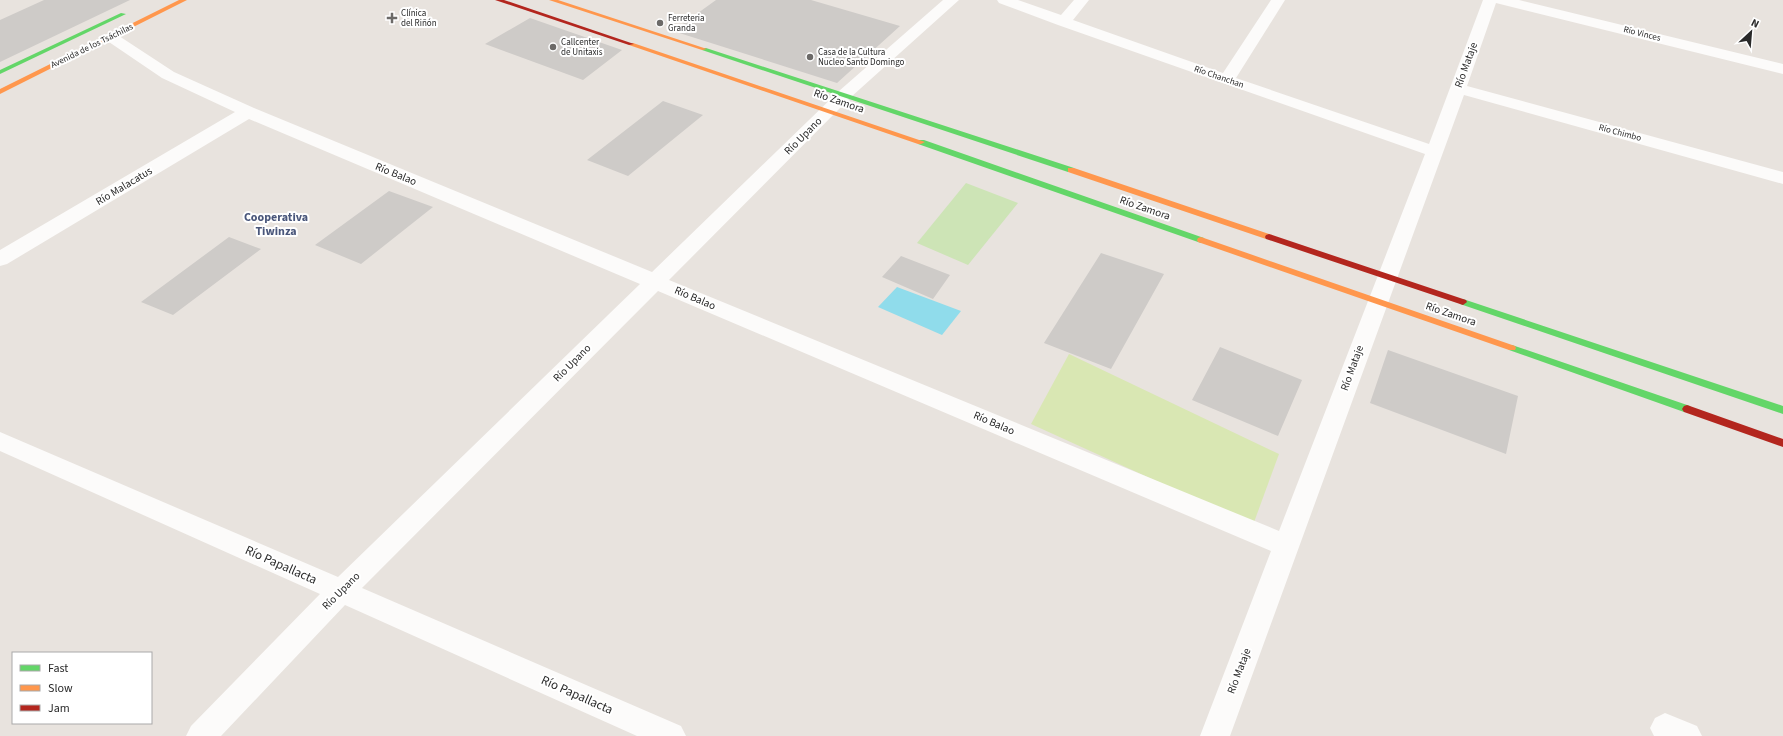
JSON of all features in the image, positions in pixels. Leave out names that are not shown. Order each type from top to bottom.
[{"type":"street","name":"Avenida de los Tsáchilas","points":[[0,92],[184,0]]},
{"type":"street","name":"Río Zamora","points":[[498,0],[829,110],[1783,443]]},
{"type":"street","name":"Río Zamora","points":[[552,0],[845,94],[1783,410]]},
{"type":"street","name":"Río Upano","points":[[201,736],[340,591],[845,94],[952,0]]},
{"type":"street","name":"Río Chanchan","points":[[1004,0],[1227,80],[1435,152]]},
{"type":"street","points":[[1063,22],[1082,0]]},
{"type":"street","points":[[1227,80],[1278,0]]},
{"type":"street","name":"Río Mataje","points":[[1215,736],[1426,169],[1435,152],[1490,0]]},
{"type":"street","name":"Río Vinces","points":[[1501,0],[1783,69]]},
{"type":"street","name":"Avenida de los Tsáchilas","points":[[0,72],[132,10]]},
{"type":"street","name":"Río Balao","points":[[111,37],[168,75],[248,112],[1286,545]]},
{"type":"street","name":"Río Chimbo","points":[[1457,88],[1783,178]]},
{"type":"street","name":"Río Malacatus","points":[[0,259],[248,112]]},
{"type":"street","name":"Río Papallacta","points":[[0,441],[671,736]]},
{"type":"green space","points":[[966,183],[1018,203],[968,265],[917,243]]},
{"type":"green space","points":[[1069,354],[1279,454],[1253,525],[1031,424]]},
{"type":"water","points":[[897,287],[961,311],[942,335],[878,307]]},
{"type":"building","points":[[44,0],[130,0],[0,62],[0,20]]},
{"type":"building","name":"Casa de la Cultura Nucleo Santo Domingo","points":[[716,0],[811,0],[900,26],[837,83],[673,31]]},
{"type":"building","name":"Callcenter de Unitaxis","points":[[530,18],[622,50],[583,80],[485,44]]},
{"type":"building","points":[[663,101],[703,115],[628,176],[587,160]]},
{"type":"building","points":[[389,191],[433,207],[361,264],[315,245]]},
{"type":"building","points":[[229,237],[261,249],[173,315],[141,302]]},
{"type":"building","points":[[1101,253],[1164,274],[1111,369],[1044,343]]},
{"type":"building","points":[[901,256],[950,275],[933,299],[882,277]]},
{"type":"building","points":[[1220,347],[1302,380],[1278,436],[1192,400]]},
{"type":"building","points":[[1388,350],[1518,396],[1506,454],[1370,403]]},
{"type":"traffic: fast","points":[[0,72],[123,14]]},
{"type":"traffic: fast","points":[[704,49],[1071,170]]},
{"type":"traffic: fast","points":[[921,142],[1201,240]]},
{"type":"traffic: fast","points":[[1463,302],[1783,410]]},
{"type":"traffic: fast","points":[[1512,348],[1687,409]]},
{"type":"traffic: slow","points":[[0,92],[184,0]]},
{"type":"traffic: slow","points":[[552,0],[704,49]]},
{"type":"traffic: slow","points":[[631,44],[921,142]]},
{"type":"traffic: slow","points":[[1071,170],[1269,237]]},
{"type":"traffic: slow","points":[[1201,240],[1512,348]]},
{"type":"traffic: jam","points":[[498,0],[631,44]]},
{"type":"traffic: jam","points":[[1269,237],[1463,302]]},
{"type":"traffic: jam","points":[[1687,409],[1783,443]]},
{"type":"place","name":"Clínica del Riñón","points":[[392,18]]},
{"type":"place","name":"Ferreteria Granda","points":[[660,23]]},
{"type":"place","name":"Callcenter de Unitaxis","points":[[553,47]]},
{"type":"place","name":"Casa de la Cultura Nucleo Santo Domingo","points":[[810,57]]},
{"type":"district","name":"Cooperativa Tiwinza","points":[[276,224]]}]
